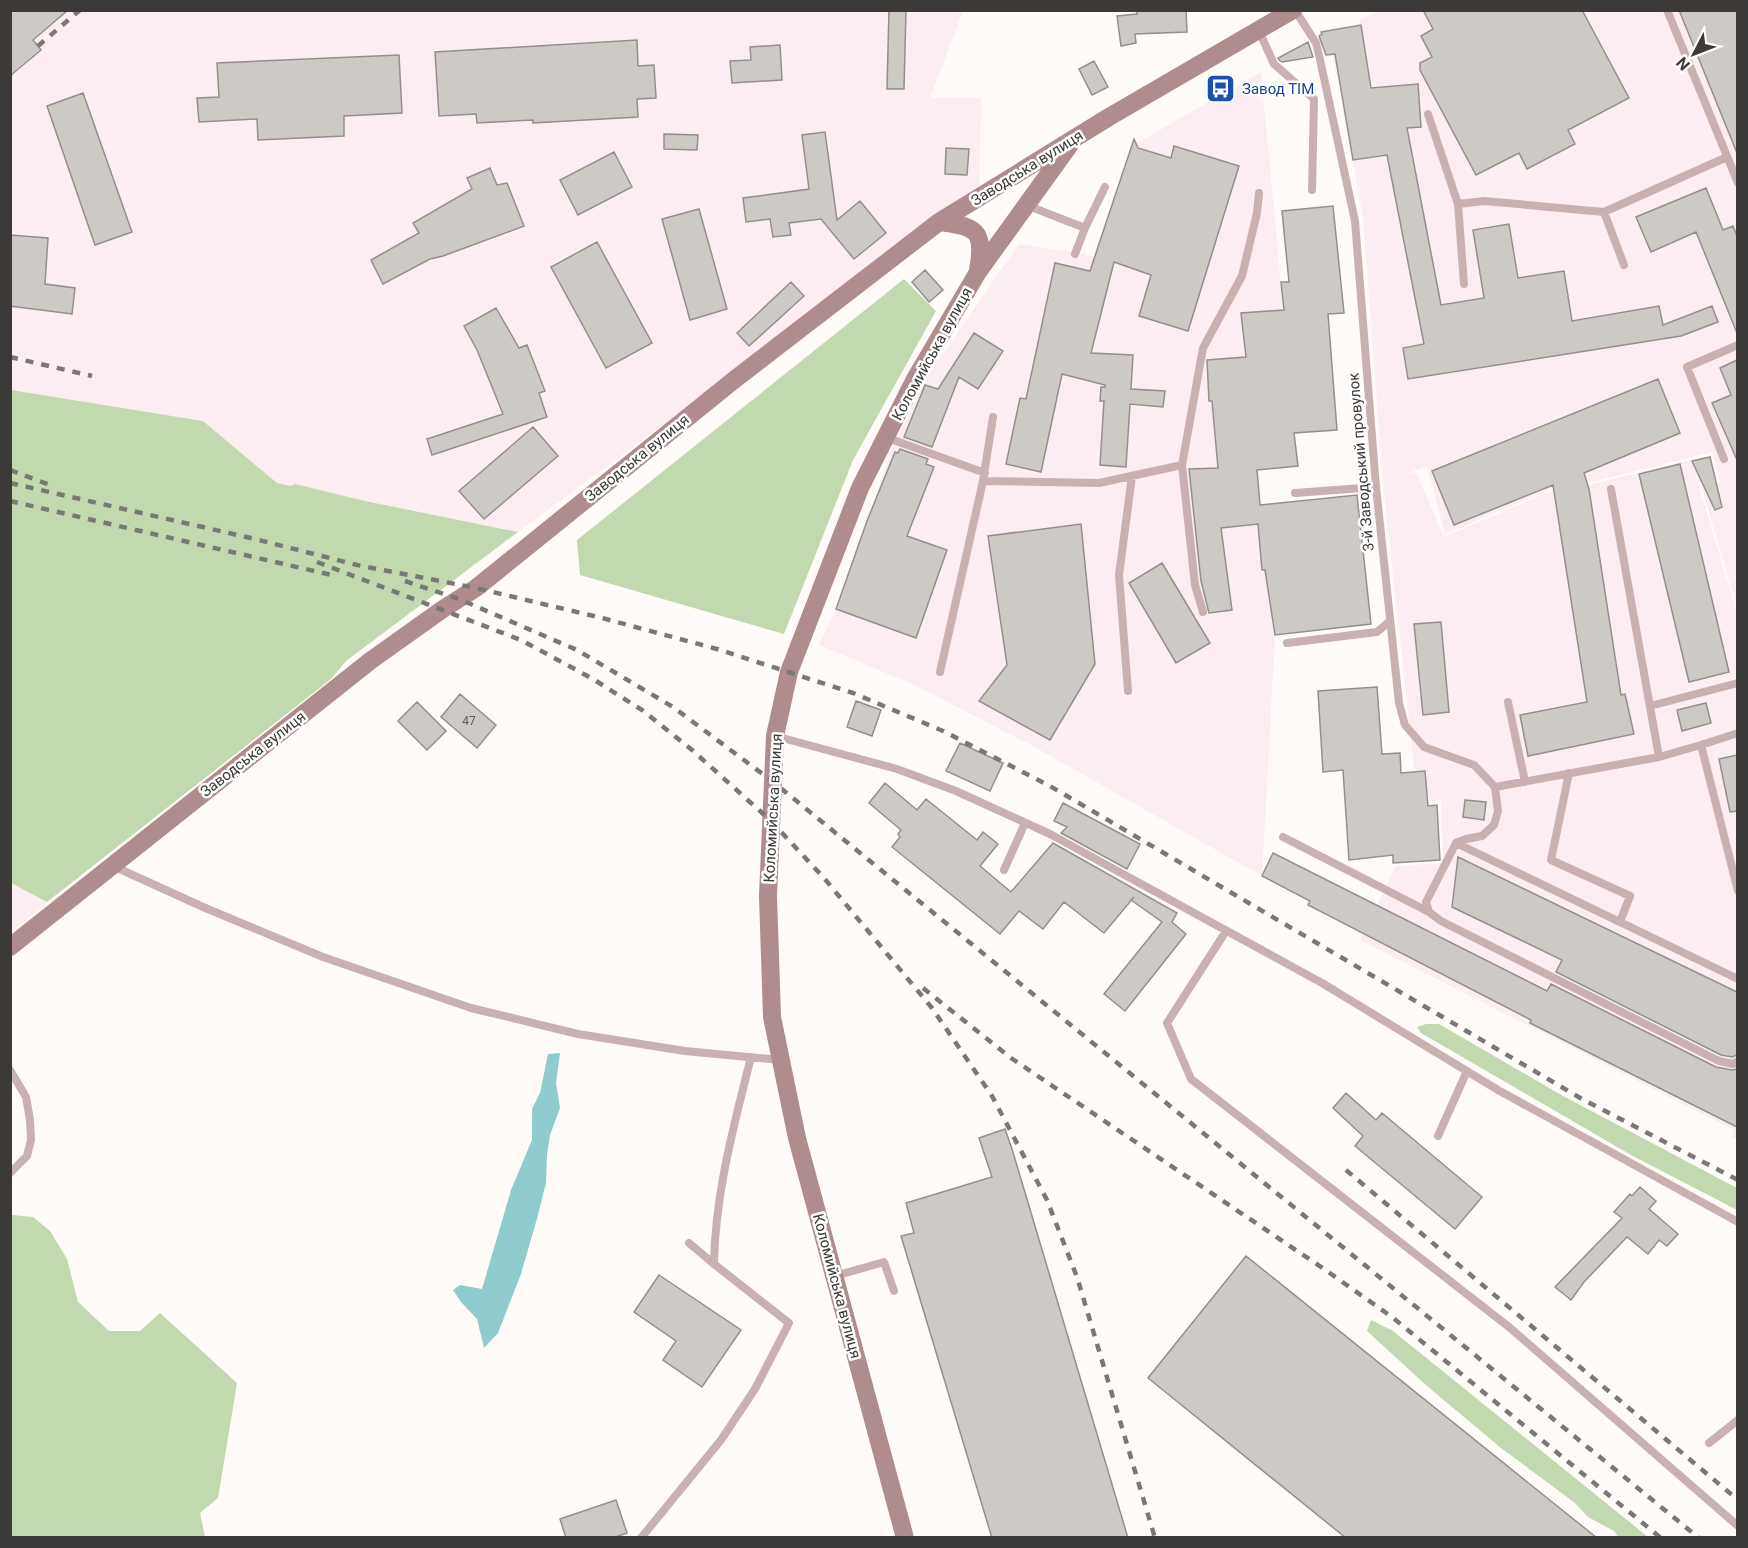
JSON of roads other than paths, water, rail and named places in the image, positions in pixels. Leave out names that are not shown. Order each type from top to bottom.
[{"type":"main road","name":"Заводська вулиця","points":[[10,947],[370,661],[443,609],[477,588],[734,380],[939,222],[1076,137],[1294,10]]},
{"type":"main road","name":"Коломийська вулиця","points":[[905,1538],[797,1138],[772,1017],[768,896],[775,736],[789,672],[860,488],[885,437],[915,379],[978,272],[1076,137]]},
{"type":"main road","points":[[939,222],[964,225],[972,229],[981,247],[978,272]]},
{"type":"lane","name":"3-й Заводський провулок","points":[[1294,10],[1316,43],[1355,221],[1376,487],[1399,703],[1405,725],[1424,747],[1474,765],[1495,788]]},
{"type":"lane","points":[[1667,10],[1737,183]]},
{"type":"lane","points":[[1259,31],[1274,64],[1314,99],[1312,190]]},
{"type":"lane","points":[[1428,114],[1458,204],[1464,284]]},
{"type":"lane","points":[[1458,204],[1484,201],[1604,212],[1727,157]]},
{"type":"lane","points":[[1075,254],[1105,187]]},
{"type":"lane","points":[[1203,612],[1195,585],[1182,465],[1203,348],[1242,276],[1257,213],[1259,193]]},
{"type":"lane","points":[[1026,205],[1085,228]]},
{"type":"lane","points":[[1604,212],[1624,265]]},
{"type":"lane","points":[[1724,459],[1687,367],[1737,345]]},
{"type":"lane","points":[[940,672],[984,477],[993,417]]},
{"type":"lane","points":[[885,437],[984,477],[1099,483],[1182,465]]},
{"type":"lane","points":[[1128,692],[1119,575],[1132,476]]},
{"type":"lane","points":[[1294,493],[1376,487]]},
{"type":"lane","points":[[1611,489],[1659,757]]},
{"type":"lane","points":[[1287,643],[1377,632],[1390,621]]},
{"type":"lane","points":[[1650,706],[1737,683]]},
{"type":"lane","points":[[1508,702],[1525,782]]},
{"type":"lane","points":[[1429,912],[1426,902],[1456,843],[1482,836],[1494,825],[1498,811],[1495,788],[1659,757],[1737,733]]},
{"type":"lane","points":[[775,736],[897,769],[956,791],[1025,822],[1322,983],[1467,1071],[1737,1222]]},
{"type":"lane","points":[[1701,744],[1737,891]]},
{"type":"lane","points":[[1569,773],[1551,860],[1630,896],[1620,922]]},
{"type":"lane","points":[[1004,870],[1025,822]]},
{"type":"lane","points":[[1283,837],[1429,912],[1441,921],[1719,1061],[1733,1064],[1737,1061]]},
{"type":"lane","points":[[1456,843],[1737,979]]},
{"type":"lane","points":[[112,866],[323,957],[471,1008],[578,1034],[685,1051],[781,1060]]},
{"type":"lane","points":[[1226,931],[1167,1023],[1191,1079],[1509,1328],[1737,1526]]},
{"type":"lane","points":[[714,1264],[714,1234],[730,1145],[751,1057]]},
{"type":"lane","points":[[10,1070],[26,1097],[31,1140],[27,1156],[10,1173]]},
{"type":"lane","points":[[1438,1136],[1467,1071]]},
{"type":"lane","points":[[641,1538],[721,1440],[755,1389],[789,1323],[689,1243]]},
{"type":"lane","points":[[834,1276],[884,1262],[894,1291]]},
{"type":"lane","points":[[1709,1443],[1737,1420]]},
{"type":"water","points":[[560,1053],[556,1083],[560,1108],[550,1135],[546,1183],[538,1215],[521,1274],[498,1333],[484,1348],[477,1319],[453,1290],[460,1285],[482,1289],[511,1190],[532,1140],[532,1109],[540,1093],[548,1054]]},
{"type":"railway","points":[[38,46],[80,10]]},
{"type":"railway","points":[[10,357],[92,376]]},
{"type":"railway","points":[[10,470],[50,485]]},
{"type":"railway","points":[[10,483],[255,539],[357,565],[476,588],[602,618],[717,649],[853,693],[943,731],[1050,786],[1582,1099],[1738,1180]]},
{"type":"railway","points":[[10,501],[336,576]]},
{"type":"railway","points":[[317,562],[521,640],[593,679],[642,710],[692,750],[770,820],[824,878],[932,1008],[992,1096],[1047,1200],[1077,1277],[1155,1538]]},
{"type":"railway","points":[[405,581],[459,599],[577,650],[673,707],[772,781],[1699,1538]]},
{"type":"railway","points":[[923,988],[1011,1058],[1392,1317],[1661,1538]]},
{"type":"railway","points":[[1346,1170],[1738,1500]]},
{"type":"place","name":"Завод ТІМ","points":[[1221,89]]}]
